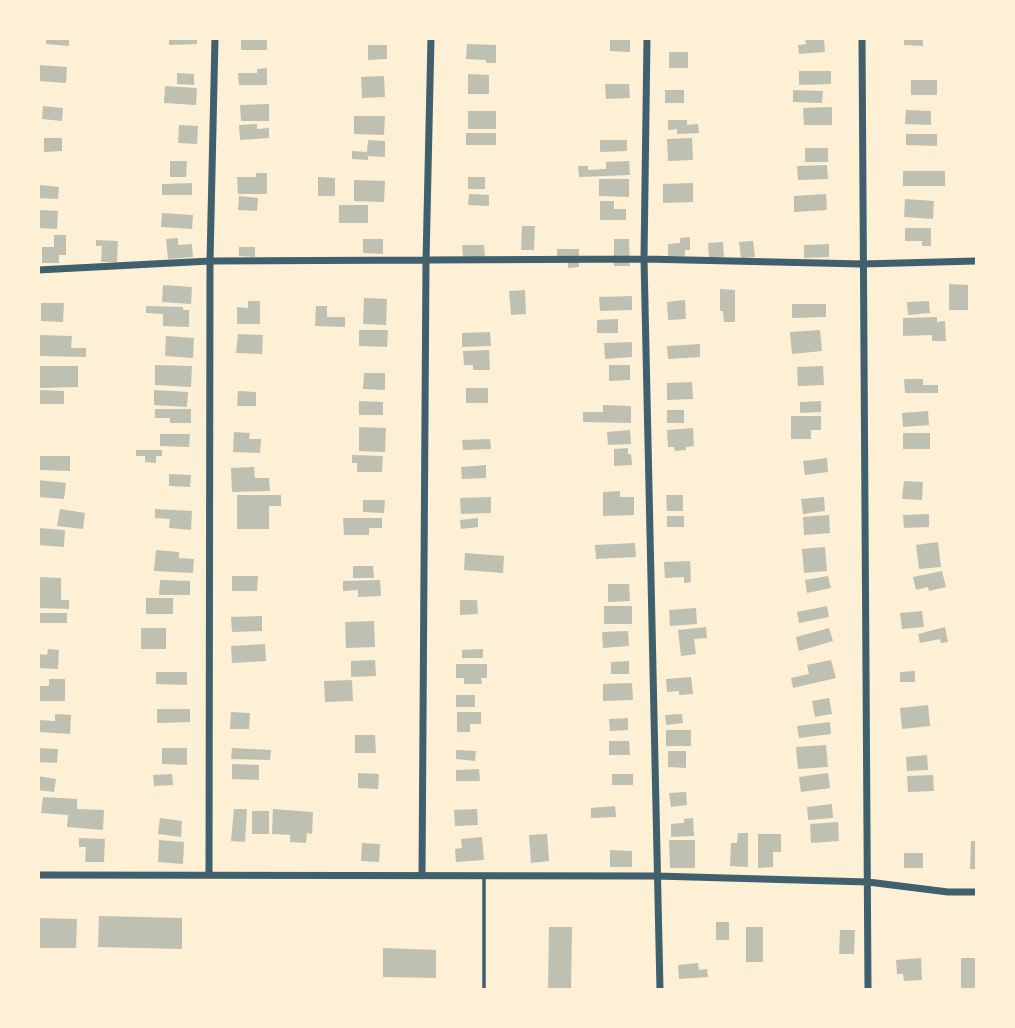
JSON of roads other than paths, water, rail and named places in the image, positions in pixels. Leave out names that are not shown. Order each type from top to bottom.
[{"type":"street","points":[[209,875],[210,261],[215,38]]},
{"type":"street","points":[[422,875],[426,261],[431,38]]},
{"type":"street","points":[[647,38],[644,259],[660,989]]},
{"type":"street","points":[[862,38],[868,989]]},
{"type":"street","points":[[38,270],[210,261],[644,259],[862,264],[976,261]]},
{"type":"street","points":[[38,875],[656,876],[868,882],[948,892],[976,892]]},
{"type":"lane","points":[[484,989],[485,876]]}]
